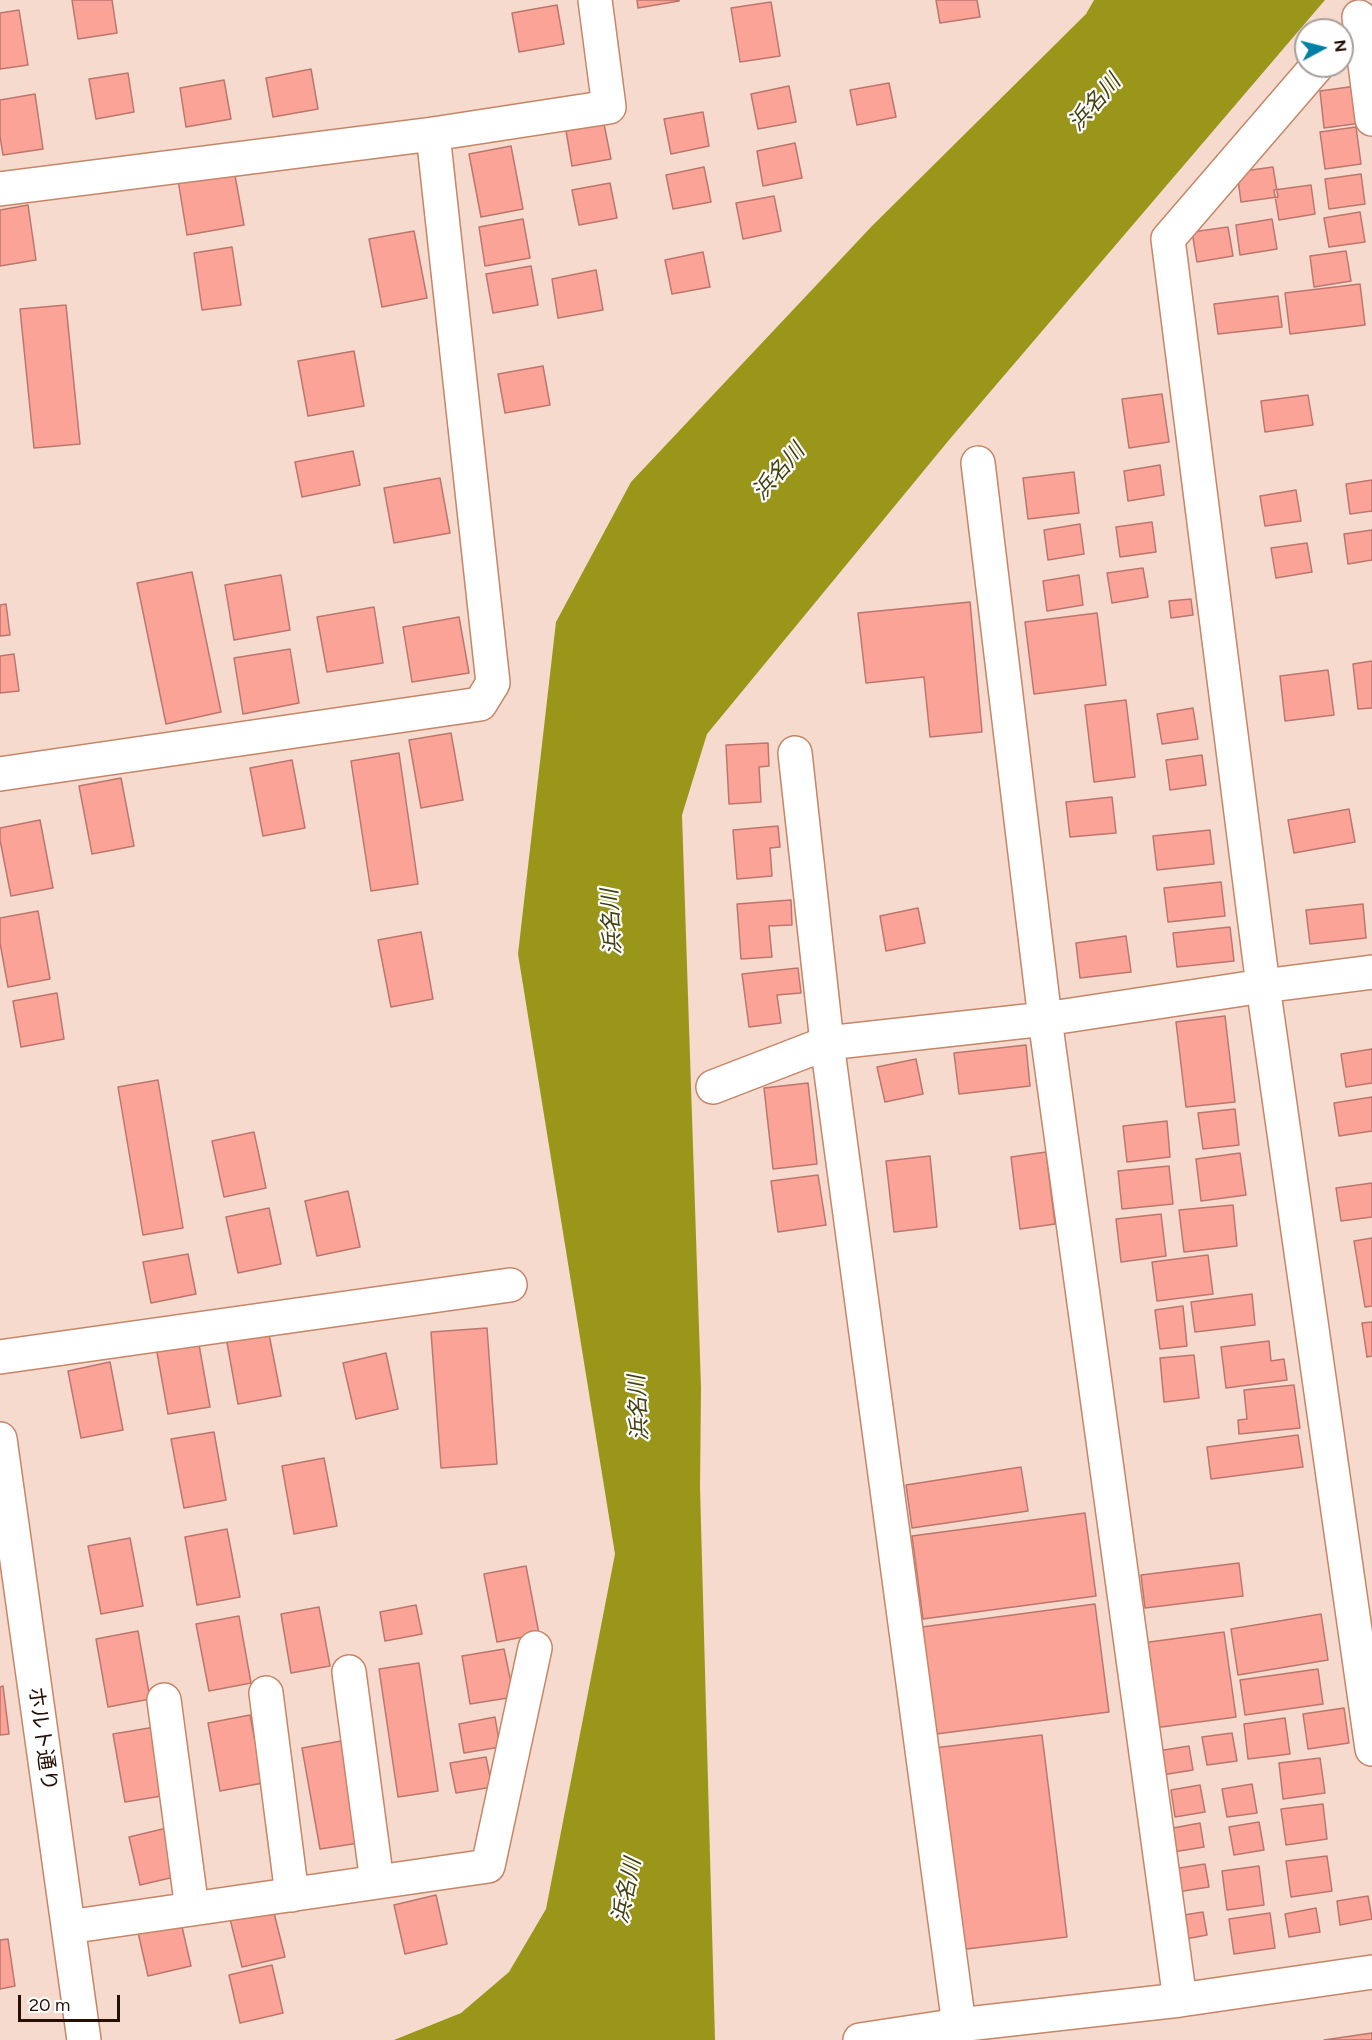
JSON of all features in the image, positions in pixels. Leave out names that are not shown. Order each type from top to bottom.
[{"type":"street","points":[[0,189],[433,134],[609,107],[595,0]]},
{"type":"street","points":[[1358,19],[1372,119]]},
{"type":"street","points":[[1307,78],[1168,239],[1263,986],[1372,1749]]},
{"type":"street","points":[[0,774],[480,704],[493,683],[433,134]]},
{"type":"street","points":[[978,463],[1045,1019],[1180,2000]]},
{"type":"street","points":[[795,753],[827,1043],[959,2025]]},
{"type":"street","points":[[713,1086],[827,1043],[1045,1019],[1372,972]]},
{"type":"street","points":[[0,1357],[510,1286]]},
{"type":"street","name":"ホルト通り","points":[[0,1438],[83,2035]]},
{"type":"street","points":[[68,1927],[488,1866],[535,1648]]},
{"type":"street","points":[[350,1672],[377,1882]]},
{"type":"street","points":[[266,1693],[292,1895]]},
{"type":"street","points":[[165,1700],[192,1909]]},
{"type":"street","points":[[860,2040],[959,2025],[1180,2000],[1372,1972]]},
{"type":"water","name":"浜名川","points":[[1094,0],[1325,0],[1310,18],[1294,18],[1294,36],[949,440],[707,734],[682,815],[701,1388],[700,1487],[715,2040],[394,2040],[461,2013],[509,1972],[546,1909],[615,1554],[518,954],[556,622],[631,482],[872,226],[1086,14]]},
{"type":"building","points":[[72,0],[112,0],[117,33],[78,39]]},
{"type":"building","points":[[637,0],[679,0],[679,1],[638,8]]},
{"type":"building","points":[[936,0],[977,0],[980,17],[940,23]]},
{"type":"building","points":[[771,2],[780,56],[740,62],[731,8]]},
{"type":"building","points":[[557,5],[564,44],[519,52],[512,13]]},
{"type":"building","points":[[19,10],[28,65],[0,69],[0,13]]},
{"type":"building","points":[[311,69],[318,109],[273,117],[266,78]]},
{"type":"building","points":[[128,73],[134,112],[96,119],[89,79]]},
{"type":"building","points":[[224,80],[231,119],[186,127],[180,88]]},
{"type":"building","points":[[889,83],[896,117],[857,125],[850,90]]},
{"type":"building","points":[[789,86],[796,122],[758,129],[751,94]]},
{"type":"building","points":[[1356,86],[1361,123],[1324,128],[1320,91]]},
{"type":"building","points":[[35,94],[43,149],[3,155],[0,136],[0,100]]},
{"type":"building","points":[[703,112],[709,146],[671,154],[664,119]]},
{"type":"building","points":[[604,124],[611,159],[572,166],[566,131]]},
{"type":"building","points":[[1356,127],[1361,164],[1325,169],[1320,132]]},
{"type":"building","points":[[795,143],[802,178],[763,186],[757,151]]},
{"type":"building","points":[[511,146],[523,209],[481,217],[469,154]]},
{"type":"building","points":[[704,167],[711,202],[673,209],[666,175]]},
{"type":"building","points":[[1273,167],[1278,197],[1241,202],[1237,172]]},
{"type":"building","points":[[234,170],[244,225],[187,235],[178,180]]},
{"type":"building","points":[[1361,174],[1365,204],[1329,209],[1325,179]]},
{"type":"building","points":[[610,183],[617,218],[579,225],[572,190]]},
{"type":"building","points":[[1311,185],[1315,214],[1279,220],[1274,190]]},
{"type":"building","points":[[774,196],[781,231],[743,239],[736,203]]},
{"type":"building","points":[[28,205],[36,260],[0,266],[0,210]]},
{"type":"building","points":[[1360,212],[1365,242],[1329,247],[1324,218]]},
{"type":"building","points":[[523,219],[530,258],[485,266],[479,227]]},
{"type":"building","points":[[1272,219],[1277,249],[1240,255],[1236,225]]},
{"type":"building","points":[[1228,227],[1233,256],[1197,262],[1192,232]]},
{"type":"building","points":[[414,231],[427,298],[382,307],[369,239]]},
{"type":"building","points":[[232,247],[241,305],[202,310],[194,253]]},
{"type":"building","points":[[1346,251],[1351,281],[1314,287],[1310,256]]},
{"type":"building","points":[[703,252],[710,287],[672,294],[665,260]]},
{"type":"building","points":[[531,266],[538,305],[493,313],[486,274]]},
{"type":"building","points":[[596,270],[603,310],[558,318],[552,279]]},
{"type":"building","points":[[1360,284],[1365,325],[1290,334],[1285,293]]},
{"type":"building","points":[[1278,296],[1282,327],[1218,334],[1214,304]]},
{"type":"building","points":[[66,305],[80,444],[34,448],[20,309]]},
{"type":"building","points":[[354,351],[364,406],[308,416],[298,361]]},
{"type":"building","points":[[543,366],[550,405],[505,413],[498,374]]},
{"type":"building","points":[[1162,394],[1169,442],[1129,448],[1122,399]]},
{"type":"building","points":[[1308,395],[1313,425],[1265,432],[1261,401]]},
{"type":"building","points":[[353,451],[360,485],[302,497],[295,462]]},
{"type":"building","points":[[1160,465],[1164,495],[1128,501],[1124,471]]},
{"type":"building","points":[[1074,472],[1079,513],[1028,519],[1023,478]]},
{"type":"building","points":[[440,478],[450,533],[394,543],[384,488]]},
{"type":"building","points":[[1372,480],[1372,511],[1350,514],[1346,484]]},
{"type":"building","points":[[1296,490],[1301,521],[1265,526],[1260,496]]},
{"type":"building","points":[[1152,522],[1156,552],[1120,557],[1116,527]]},
{"type":"building","points":[[1080,524],[1084,554],[1048,560],[1044,530]]},
{"type":"building","points":[[1372,530],[1372,560],[1348,564],[1344,534]]},
{"type":"building","points":[[1307,543],[1312,572],[1276,578],[1271,548]]},
{"type":"building","points":[[1143,568],[1148,597],[1112,603],[1107,573]]},
{"type":"building","points":[[192,572],[221,712],[166,724],[137,583]]},
{"type":"building","points":[[281,575],[290,630],[234,640],[225,585]]},
{"type":"building","points":[[1079,575],[1083,605],[1047,611],[1043,581]]},
{"type":"building","points":[[1191,599],[1193,615],[1171,618],[1169,601]]},
{"type":"building","points":[[970,602],[982,732],[930,737],[924,677],[866,683],[858,613]]},
{"type":"building","points":[[6,604],[10,635],[0,636],[0,605]]},
{"type":"building","points":[[374,607],[383,663],[327,672],[317,617]]},
{"type":"building","points":[[1097,613],[1106,685],[1034,694],[1025,622]]},
{"type":"building","points":[[459,617],[469,673],[412,682],[403,627]]},
{"type":"building","points":[[290,649],[299,703],[243,714],[234,658]]},
{"type":"building","points":[[14,654],[19,691],[0,693],[0,656]]},
{"type":"building","points":[[1372,661],[1372,708],[1358,709],[1353,664]]},
{"type":"building","points":[[1328,670],[1334,715],[1285,721],[1280,676]]},
{"type":"building","points":[[1126,700],[1135,777],[1094,782],[1085,705]]},
{"type":"building","points":[[1193,708],[1198,739],[1162,744],[1157,714]]},
{"type":"building","points":[[451,733],[463,800],[421,808],[409,740]]},
{"type":"building","points":[[768,743],[769,766],[759,767],[761,802],[729,804],[726,745]]},
{"type":"building","points":[[399,753],[418,884],[371,891],[351,761]]},
{"type":"building","points":[[1202,755],[1206,785],[1170,790],[1166,760]]},
{"type":"building","points":[[292,760],[305,828],[263,836],[250,768]]},
{"type":"building","points":[[121,778],[134,846],[92,854],[79,786]]},
{"type":"building","points":[[1112,797],[1116,833],[1070,837],[1066,802]]},
{"type":"building","points":[[1349,809],[1355,842],[1294,853],[1288,820]]},
{"type":"building","points":[[40,820],[53,888],[11,896],[0,840],[0,828]]},
{"type":"building","points":[[778,826],[780,847],[770,848],[772,876],[737,879],[733,830]]},
{"type":"building","points":[[1210,830],[1214,864],[1157,870],[1153,836]]},
{"type":"building","points":[[1221,882],[1225,916],[1168,922],[1164,888]]},
{"type":"building","points":[[791,900],[792,925],[769,926],[772,957],[741,959],[737,904]]},
{"type":"building","points":[[1363,904],[1366,938],[1310,944],[1306,910]]},
{"type":"building","points":[[918,908],[925,943],[886,951],[880,916]]},
{"type":"building","points":[[38,911],[50,979],[8,987],[0,943],[0,918]]},
{"type":"building","points":[[1230,927],[1234,961],[1177,967],[1173,933]]},
{"type":"building","points":[[421,932],[433,999],[391,1007],[378,940]]},
{"type":"building","points":[[1126,936],[1131,972],[1080,978],[1076,943]]},
{"type":"building","points":[[798,968],[801,993],[777,995],[781,1023],[749,1027],[742,974]]},
{"type":"building","points":[[57,993],[64,1039],[21,1047],[13,1001]]},
{"type":"building","points":[[1225,1016],[1235,1102],[1186,1107],[1176,1022]]},
{"type":"building","points":[[1026,1045],[1030,1086],[959,1094],[954,1053]]},
{"type":"building","points":[[1372,1049],[1372,1083],[1346,1087],[1341,1054]]},
{"type":"building","points":[[916,1059],[923,1094],[885,1102],[877,1067]]},
{"type":"building","points":[[158,1080],[183,1228],[143,1235],[118,1087]]},
{"type":"building","points":[[808,1083],[817,1164],[773,1169],[764,1088]]},
{"type":"building","points":[[1372,1097],[1372,1131],[1339,1136],[1334,1103]]},
{"type":"building","points":[[1235,1109],[1239,1145],[1203,1149],[1198,1113]]},
{"type":"building","points":[[1167,1121],[1170,1157],[1127,1162],[1123,1126]]},
{"type":"building","points":[[254,1132],[266,1188],[224,1197],[212,1141]]},
{"type":"building","points":[[1046,1152],[1055,1224],[1020,1229],[1011,1157]]},
{"type":"building","points":[[1240,1153],[1246,1195],[1201,1201],[1196,1159]]},
{"type":"building","points":[[930,1156],[937,1227],[894,1232],[886,1161]]},
{"type":"building","points":[[1169,1166],[1173,1204],[1122,1209],[1118,1171]]},
{"type":"building","points":[[818,1175],[826,1225],[778,1232],[771,1181]]},
{"type":"building","points":[[1372,1183],[1372,1217],[1341,1221],[1336,1188]]},
{"type":"building","points":[[348,1191],[360,1247],[317,1256],[305,1201]]},
{"type":"building","points":[[1233,1205],[1237,1246],[1184,1252],[1179,1210]]},
{"type":"building","points":[[269,1208],[281,1264],[238,1273],[226,1217]]},
{"type":"building","points":[[1161,1214],[1166,1256],[1121,1262],[1116,1219]]},
{"type":"building","points":[[1372,1238],[1372,1306],[1365,1307],[1354,1241]]},
{"type":"building","points":[[188,1254],[196,1294],[151,1303],[143,1262]]},
{"type":"building","points":[[1208,1255],[1213,1294],[1157,1301],[1152,1262]]},
{"type":"building","points":[[1252,1294],[1255,1325],[1195,1332],[1191,1302]]},
{"type":"building","points":[[1183,1306],[1187,1346],[1160,1349],[1155,1310]]},
{"type":"building","points":[[1372,1322],[1372,1356],[1367,1357],[1362,1323]]},
{"type":"building","points":[[487,1328],[497,1464],[441,1468],[431,1332]]},
{"type":"building","points":[[268,1329],[281,1396],[238,1404],[226,1337]]},
{"type":"building","points":[[198,1339],[210,1407],[168,1414],[156,1347]]},
{"type":"building","points":[[1269,1341],[1271,1361],[1284,1359],[1287,1380],[1226,1388],[1221,1347]]},
{"type":"building","points":[[386,1353],[398,1409],[356,1419],[343,1363]]},
{"type":"building","points":[[1194,1355],[1199,1398],[1164,1402],[1160,1358]]},
{"type":"building","points":[[110,1362],[123,1430],[81,1438],[68,1371]]},
{"type":"building","points":[[1294,1385],[1300,1428],[1239,1434],[1238,1420],[1247,1419],[1244,1390]]},
{"type":"building","points":[[214,1432],[226,1500],[184,1508],[171,1439]]},
{"type":"building","points":[[1298,1435],[1303,1467],[1211,1479],[1207,1447]]},
{"type":"building","points":[[324,1458],[337,1526],[294,1534],[282,1466]]},
{"type":"building","points":[[1021,1467],[1028,1511],[912,1528],[906,1485]]},
{"type":"building","points":[[1085,1513],[1096,1596],[923,1619],[912,1536]]},
{"type":"building","points":[[227,1529],[240,1597],[197,1605],[185,1537]]},
{"type":"building","points":[[130,1538],[143,1606],[101,1614],[88,1546]]},
{"type":"building","points":[[1239,1563],[1243,1596],[1145,1608],[1141,1575]]},
{"type":"building","points":[[526,1566],[539,1634],[497,1642],[484,1574]]},
{"type":"building","points":[[1095,1604],[1109,1712],[936,1734],[922,1627]]},
{"type":"building","points":[[416,1605],[422,1634],[385,1641],[380,1612]]},
{"type":"building","points":[[319,1607],[330,1666],[291,1673],[281,1614]]},
{"type":"building","points":[[1321,1614],[1328,1660],[1238,1675],[1231,1629]]},
{"type":"building","points":[[239,1616],[251,1683],[209,1691],[196,1624]]},
{"type":"building","points":[[138,1631],[150,1699],[108,1707],[96,1639]]},
{"type":"building","points":[[1224,1632],[1236,1717],[1154,1728],[1142,1643]]},
{"type":"building","points":[[504,1649],[514,1697],[470,1704],[462,1656]]},
{"type":"building","points":[[419,1663],[438,1791],[398,1797],[379,1669]]},
{"type":"building","points":[[1318,1669],[1323,1704],[1245,1715],[1240,1680]]},
{"type":"building","points":[[3,1686],[9,1734],[0,1735],[0,1687]]},
{"type":"building","points":[[1344,1708],[1349,1743],[1308,1749],[1303,1714]]},
{"type":"building","points":[[250,1715],[263,1783],[220,1791],[208,1723]]},
{"type":"building","points":[[495,1717],[500,1747],[464,1753],[459,1724]]},
{"type":"building","points":[[1285,1718],[1290,1754],[1248,1759],[1244,1724]]},
{"type":"building","points":[[155,1727],[168,1795],[125,1802],[113,1734]]},
{"type":"building","points":[[1232,1733],[1237,1761],[1207,1765],[1202,1737]]},
{"type":"building","points":[[1042,1735],[1067,1937],[958,1950],[934,1748]]},
{"type":"building","points":[[341,1741],[359,1843],[320,1849],[302,1748]]},
{"type":"building","points":[[1189,1746],[1193,1770],[1162,1775],[1158,1751]]},
{"type":"building","points":[[486,1757],[492,1787],[456,1793],[450,1763]]},
{"type":"building","points":[[1320,1758],[1325,1793],[1283,1799],[1279,1763]]},
{"type":"building","points":[[1252,1784],[1257,1813],[1227,1817],[1222,1789]]},
{"type":"building","points":[[1200,1785],[1205,1812],[1175,1817],[1171,1790]]},
{"type":"building","points":[[1323,1804],[1327,1839],[1286,1845],[1281,1809]]},
{"type":"building","points":[[1259,1822],[1264,1850],[1234,1855],[1229,1827]]},
{"type":"building","points":[[1200,1823],[1204,1847],[1173,1852],[1168,1829]]},
{"type":"building","points":[[171,1827],[183,1875],[140,1885],[129,1837]]},
{"type":"building","points":[[1327,1856],[1332,1891],[1291,1897],[1286,1861]]},
{"type":"building","points":[[1205,1864],[1209,1887],[1177,1892],[1173,1869]]},
{"type":"building","points":[[1259,1866],[1264,1905],[1227,1910],[1222,1871]]},
{"type":"building","points":[[436,1895],[447,1944],[405,1954],[394,1905]]},
{"type":"building","points":[[1368,1896],[1372,1919],[1340,1925],[1337,1901]]},
{"type":"building","points":[[1316,1908],[1320,1932],[1289,1937],[1285,1914]]},
{"type":"building","points":[[273,1909],[285,1957],[242,1967],[230,1919]]},
{"type":"building","points":[[1203,1912],[1207,1935],[1175,1941],[1171,1917]]},
{"type":"building","points":[[1270,1913],[1275,1948],[1234,1954],[1229,1919]]},
{"type":"building","points":[[180,1918],[191,1966],[148,1976],[137,1928]]},
{"type":"building","points":[[8,1939],[15,1986],[0,1989],[0,1940]]},
{"type":"building","points":[[272,1965],[283,2013],[240,2023],[229,1975]]},
{"type":"building","points":[[1372,2033],[1372,2040],[1324,2040]]}]
